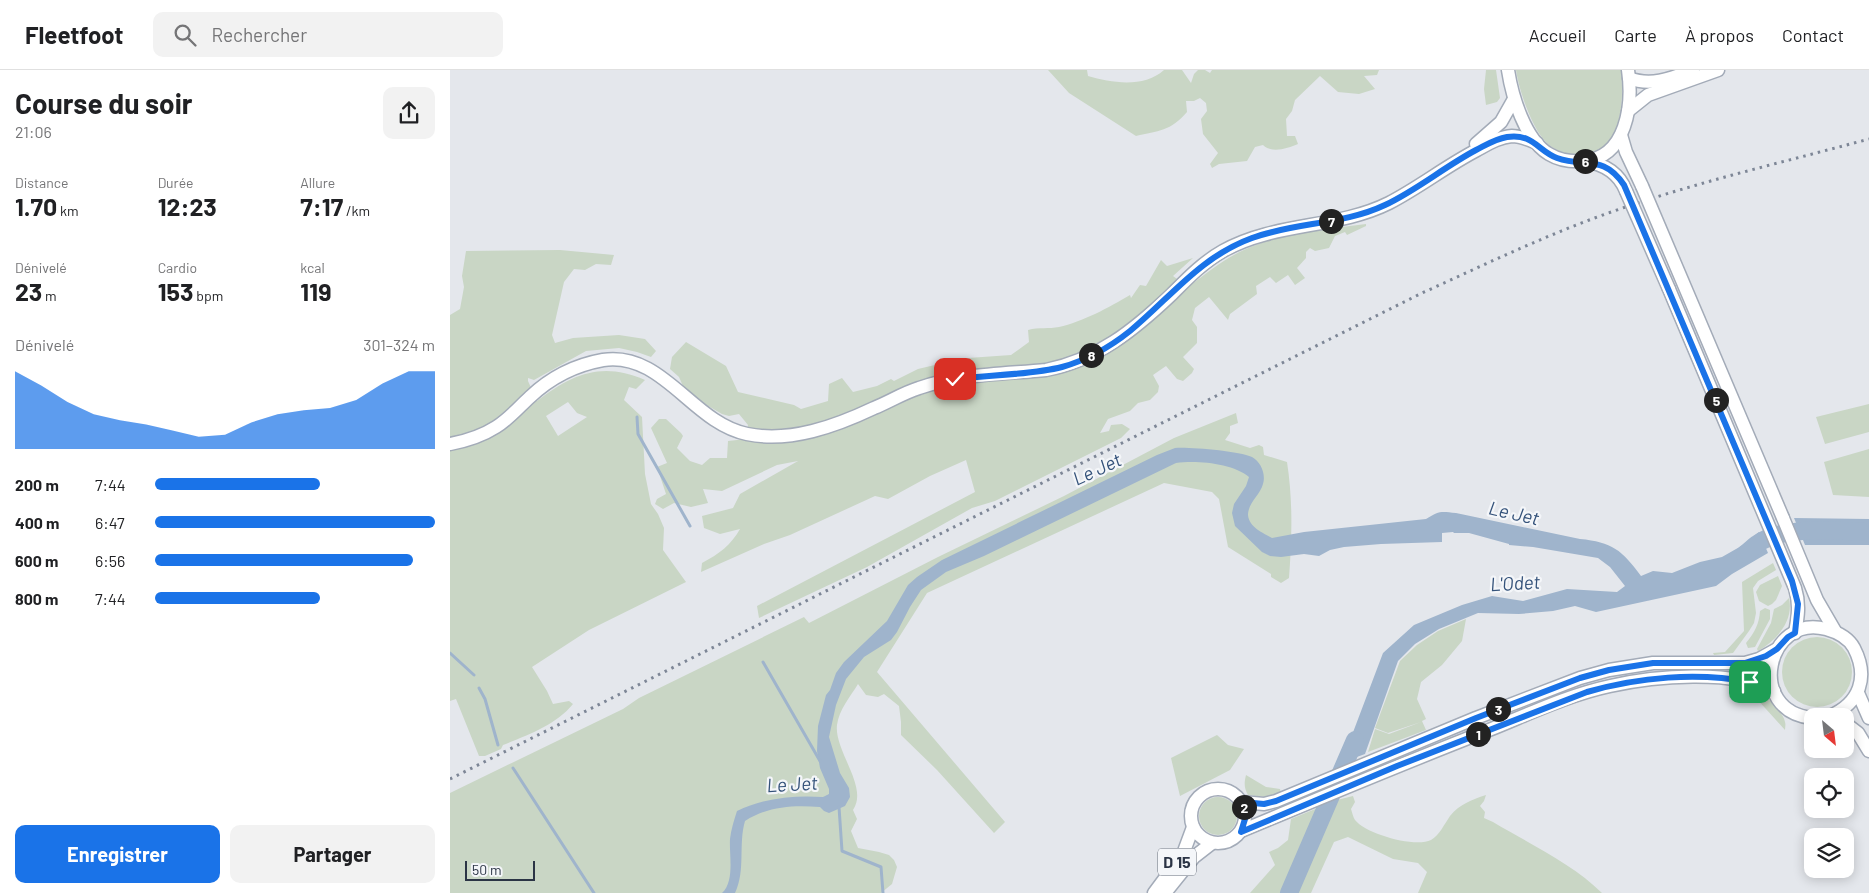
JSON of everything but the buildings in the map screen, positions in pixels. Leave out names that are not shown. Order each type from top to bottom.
[{"type":"main road","points":[[1508,70],[1514,99],[1537,143],[1549,154],[1558,158],[1600,164],[1612,171],[1622,181],[1798,597],[1795,633]]},
{"type":"main road","points":[[1628,74],[1639,82],[1651,83],[1693,70]]},
{"type":"main road","points":[[1628,111],[1648,95],[1718,70]]},
{"type":"main road","points":[[1585,161],[1606,154],[1621,135],[1628,111],[1628,74]]},
{"type":"main road","points":[[1452,163],[1496,127],[1505,116],[1514,99]]},
{"type":"main road","points":[[1621,135],[1629,160],[1642,186],[1821,609],[1835,631],[1852,644],[1859,656],[1862,670],[1858,693],[1844,708]]},
{"type":"main road","points":[[450,444],[474,438],[496,427],[515,413],[532,395],[566,371],[589,363],[606,360],[624,361],[644,367],[661,377],[703,413],[725,427],[746,434],[768,436],[803,433],[824,428],[859,416],[906,393],[944,381],[1061,367],[1088,356],[1118,340],[1160,306],[1199,267],[1228,248],[1265,234],[1367,212],[1408,192],[1452,163],[1495,140],[1505,137],[1518,137],[1537,143]]},
{"type":"main road","points":[[1242,802],[1270,803],[1527,698],[1600,672],[1653,663],[1745,663],[1759,659],[1777,649],[1788,637],[1808,628],[1835,631]]},
{"type":"main road","points":[[1777,649],[1770,672],[1774,691],[1781,702],[1798,715],[1804,716]]},
{"type":"main road","points":[[1241,832],[1245,819],[1242,802],[1236,796],[1223,789],[1216,789],[1199,796],[1192,807],[1191,819],[1193,827],[1201,838],[1212,843],[1229,841],[1241,832],[1317,798],[1577,696],[1611,686],[1662,679],[1711,678],[1760,684],[1774,691]]},
{"type":"main road","points":[[1858,693],[1869,718]]},
{"type":"main road","points":[[1854,730],[1858,733],[1869,751]]},
{"type":"main road","name":"D 15","points":[[1154,893],[1183,854],[1193,827]]},
{"type":"main road","name":"D 15","points":[[1165,893],[1194,857],[1212,843]]},
{"type":"green space","points":[[1048,70],[1087,70],[1088,76],[1107,81],[1137,82],[1156,76],[1164,70],[1182,70],[1191,83],[1194,74],[1198,70],[1205,70],[1210,73],[1212,70],[1379,70],[1377,75],[1364,76],[1375,89],[1359,94],[1338,92],[1320,76],[1295,100],[1292,111],[1286,119],[1287,136],[1295,136],[1298,144],[1275,150],[1263,145],[1255,147],[1247,161],[1219,164],[1212,168],[1210,164],[1218,153],[1203,134],[1201,119],[1207,111],[1206,103],[1200,98],[1194,101],[1186,101],[1187,112],[1170,127],[1136,136],[1069,93]]},
{"type":"green space","points":[[1486,70],[1496,70],[1500,98],[1497,102],[1486,105],[1484,89]]},
{"type":"green space","points":[[1516,70],[1621,70],[1621,111],[1618,124],[1605,146],[1594,152],[1579,155],[1562,152],[1550,146],[1541,137],[1531,119],[1523,98]]},
{"type":"green space","points":[[1366,224],[1366,226],[1347,235],[1345,232],[1335,236],[1329,248],[1315,251],[1310,248],[1306,252],[1306,258],[1297,268],[1305,278],[1295,285],[1288,275],[1276,283],[1270,277],[1256,286],[1257,294],[1230,314],[1228,320],[1209,297],[1195,308],[1192,320],[1197,327],[1197,343],[1183,357],[1194,369],[1192,373],[1183,381],[1177,379],[1166,366],[1153,375],[1159,386],[1158,392],[1150,400],[1138,403],[1130,411],[1108,419],[1100,433],[1109,431],[1111,425],[1122,424],[1130,429],[1121,438],[995,501],[972,508],[867,567],[759,618],[757,606],[975,492],[966,460],[930,476],[888,499],[875,496],[790,535],[764,544],[701,572],[702,563],[724,549],[740,529],[720,534],[704,528],[702,516],[733,508],[740,494],[798,461],[777,465],[722,491],[703,489],[708,503],[691,507],[674,503],[663,509],[655,504],[657,499],[666,494],[657,467],[667,463],[651,428],[659,419],[666,419],[683,436],[677,448],[690,461],[702,465],[710,458],[727,458],[728,441],[746,439],[748,425],[739,414],[729,416],[722,414],[686,393],[679,377],[670,369],[672,357],[686,342],[726,366],[738,392],[794,405],[801,409],[828,401],[829,384],[842,378],[853,392],[877,386],[891,379],[894,381],[918,369],[939,364],[968,358],[1011,355],[1029,342],[1028,330],[1068,325],[1096,314],[1130,295],[1131,298],[1140,285],[1146,286],[1161,260],[1167,266],[1193,258],[1173,276],[1188,287],[1231,257],[1260,244],[1305,232]]},
{"type":"green space","points":[[560,250],[614,255],[611,265],[596,264],[585,270],[574,269],[564,282],[552,335],[555,343],[573,338],[619,335],[645,339],[656,351],[651,357],[619,348],[586,351],[534,380],[528,378],[528,381],[537,401],[575,377],[588,373],[615,371],[645,380],[636,389],[629,387],[624,400],[642,417],[645,474],[651,504],[664,528],[663,550],[686,582],[589,630],[532,667],[553,704],[569,701],[573,704],[550,724],[503,745],[501,749],[485,756],[479,756],[456,699],[450,701],[450,315],[460,309],[464,287],[462,276],[466,251]],"holes":[[[568,402],[577,413],[587,417],[558,436],[546,416]]]},
{"type":"green space","points":[[1869,404],[1869,432],[1825,444],[1816,417]]},
{"type":"green space","points":[[1236,413],[1238,423],[1230,426],[1230,433],[1225,440],[1250,448],[1259,445],[1263,447],[1264,455],[1287,462],[1291,520],[1289,578],[1281,583],[1271,577],[1271,574],[1228,547],[1219,499],[1212,492],[1164,483],[927,593],[877,672],[1005,822],[994,833],[937,770],[901,735],[899,706],[884,694],[878,697],[866,695],[858,684],[840,714],[837,735],[857,791],[857,801],[853,810],[857,819],[851,831],[858,848],[889,855],[897,867],[892,884],[881,893],[450,893],[450,793],[623,709],[639,698],[804,617],[809,623],[938,557],[1064,496],[1174,438]]},
{"type":"green space","points":[[1869,449],[1869,497],[1833,495],[1824,462]]},
{"type":"green space","points":[[1773,563],[1776,570],[1758,581],[1753,588],[1756,613],[1754,623],[1749,631],[1733,653],[1714,655],[1713,653],[1725,652],[1744,631],[1742,582]]},
{"type":"green space","points":[[1778,576],[1782,586],[1776,600],[1768,606],[1759,601],[1756,592],[1760,585]]},
{"type":"green space","points":[[1789,598],[1789,614],[1782,629],[1772,641],[1758,651],[1757,649],[1771,623],[1774,609],[1782,605]]},
{"type":"green space","points":[[1765,608],[1770,610],[1770,619],[1755,647],[1748,648],[1746,643],[1756,628],[1760,611]]},
{"type":"green space","points":[[1466,619],[1462,641],[1442,665],[1421,682],[1417,699],[1426,719],[1422,721],[1426,730],[1368,752],[1375,729],[1389,734],[1421,722],[1388,733],[1375,728],[1400,661],[1417,645],[1438,631]]},
{"type":"green space","points":[[1817,637],[1830,640],[1842,647],[1849,659],[1852,672],[1849,685],[1842,697],[1830,704],[1817,707],[1804,704],[1792,697],[1785,685],[1782,672],[1785,659],[1792,647],[1804,640]]},
{"type":"green space","points":[[1752,689],[1761,693],[1772,702],[1783,718],[1785,730],[1756,698]]},
{"type":"green space","points":[[1217,735],[1228,745],[1244,749],[1230,770],[1180,796],[1171,758]]},
{"type":"green space","points":[[1246,775],[1266,787],[1280,789],[1281,793],[1267,797],[1248,795],[1245,785]]},
{"type":"green space","points":[[1486,795],[1480,806],[1485,812],[1484,818],[1550,854],[1590,882],[1602,893],[1418,893],[1427,872],[1418,863],[1393,859],[1348,837],[1334,842],[1311,893],[1250,893],[1275,865],[1269,852],[1288,840],[1291,819],[1337,800],[1353,796],[1355,802],[1351,809],[1355,820],[1361,825],[1380,835],[1391,838],[1403,841],[1424,842],[1437,836],[1450,816],[1458,808]]},
{"type":"green space","points":[[1218,797],[1225,798],[1231,803],[1236,809],[1236,823],[1231,829],[1225,834],[1218,835],[1211,834],[1205,829],[1200,823],[1199,816],[1200,809],[1205,803],[1211,798]]},
{"type":"water","points":[[1175,448],[1226,451],[1255,459],[1262,469],[1264,480],[1250,507],[1248,515],[1254,526],[1272,538],[1304,532],[1426,519],[1437,513],[1446,512],[1600,542],[1622,554],[1641,576],[1653,571],[1672,573],[1700,562],[1722,557],[1743,545],[1759,532],[1768,553],[1732,574],[1716,586],[1596,612],[1575,606],[1553,611],[1519,614],[1478,613],[1439,629],[1415,644],[1398,661],[1365,754],[1335,765],[1352,735],[1383,653],[1414,625],[1462,605],[1492,596],[1523,601],[1567,589],[1617,592],[1625,586],[1610,567],[1598,558],[1509,545],[1469,533],[1442,533],[1442,542],[1344,547],[1330,550],[1319,556],[1304,554],[1281,557],[1270,556],[1262,552],[1235,526],[1232,513],[1234,504],[1246,486],[1249,477],[1234,468],[1214,464],[1176,463],[984,556],[946,572],[921,590],[891,640],[864,657],[846,679],[836,705],[829,737],[840,773],[849,788],[850,797],[845,806],[829,813],[820,807],[800,806],[772,809],[745,821],[738,884],[735,893],[722,893],[729,882],[730,839],[737,811],[768,800],[790,797],[823,797],[829,794],[829,789],[820,768],[817,751],[818,726],[826,695],[830,690],[836,673],[844,662],[887,621],[908,585],[942,560]]},
{"type":"water","points":[[1794,518],[1869,519],[1869,545],[1805,545]]},
{"type":"waterway","points":[[637,417],[638,434],[690,526]]},
{"type":"waterway","name":"L'Odet","points":[[1745,554],[1757,544],[1781,534],[1827,530],[1869,532]]},
{"type":"waterway","points":[[450,653],[474,675]]},
{"type":"waterway","points":[[763,662],[820,761]]},
{"type":"waterway","points":[[479,688],[485,699],[498,745]]},
{"type":"waterway","name":"L'Odet","points":[[1289,893],[1355,740]]},
{"type":"waterway","points":[[513,768],[594,893]]},
{"type":"waterway","points":[[839,807],[842,851],[881,867],[883,893]]},
{"type":"railway","points":[[450,779],[1422,293],[1493,260],[1565,229],[1645,201],[1869,139]]},
{"type":"route","points":[[955,379],[1046,370],[1074,363],[1118,340],[1160,306],[1188,276],[1210,258],[1235,244],[1286,229],[1351,217],[1383,206],[1418,186],[1452,163],[1495,140],[1512,136],[1527,139],[1537,143],[1549,154],[1558,158],[1600,164],[1618,176],[1624,185],[1792,581],[1798,597],[1798,618],[1795,633],[1766,656],[1745,663],[1653,663],[1609,670],[1580,678],[1476,718],[1276,801],[1264,804],[1242,802],[1245,819],[1241,832],[1317,798],[1587,692],[1629,683],[1691,677],[1750,682]]},
{"type":"water label","name":"Le Jet","points":[[1097,469]]},
{"type":"water label","name":"Le Jet","points":[[1514,513]]},
{"type":"water label","name":"Le Jet","points":[[792,784]]}]
